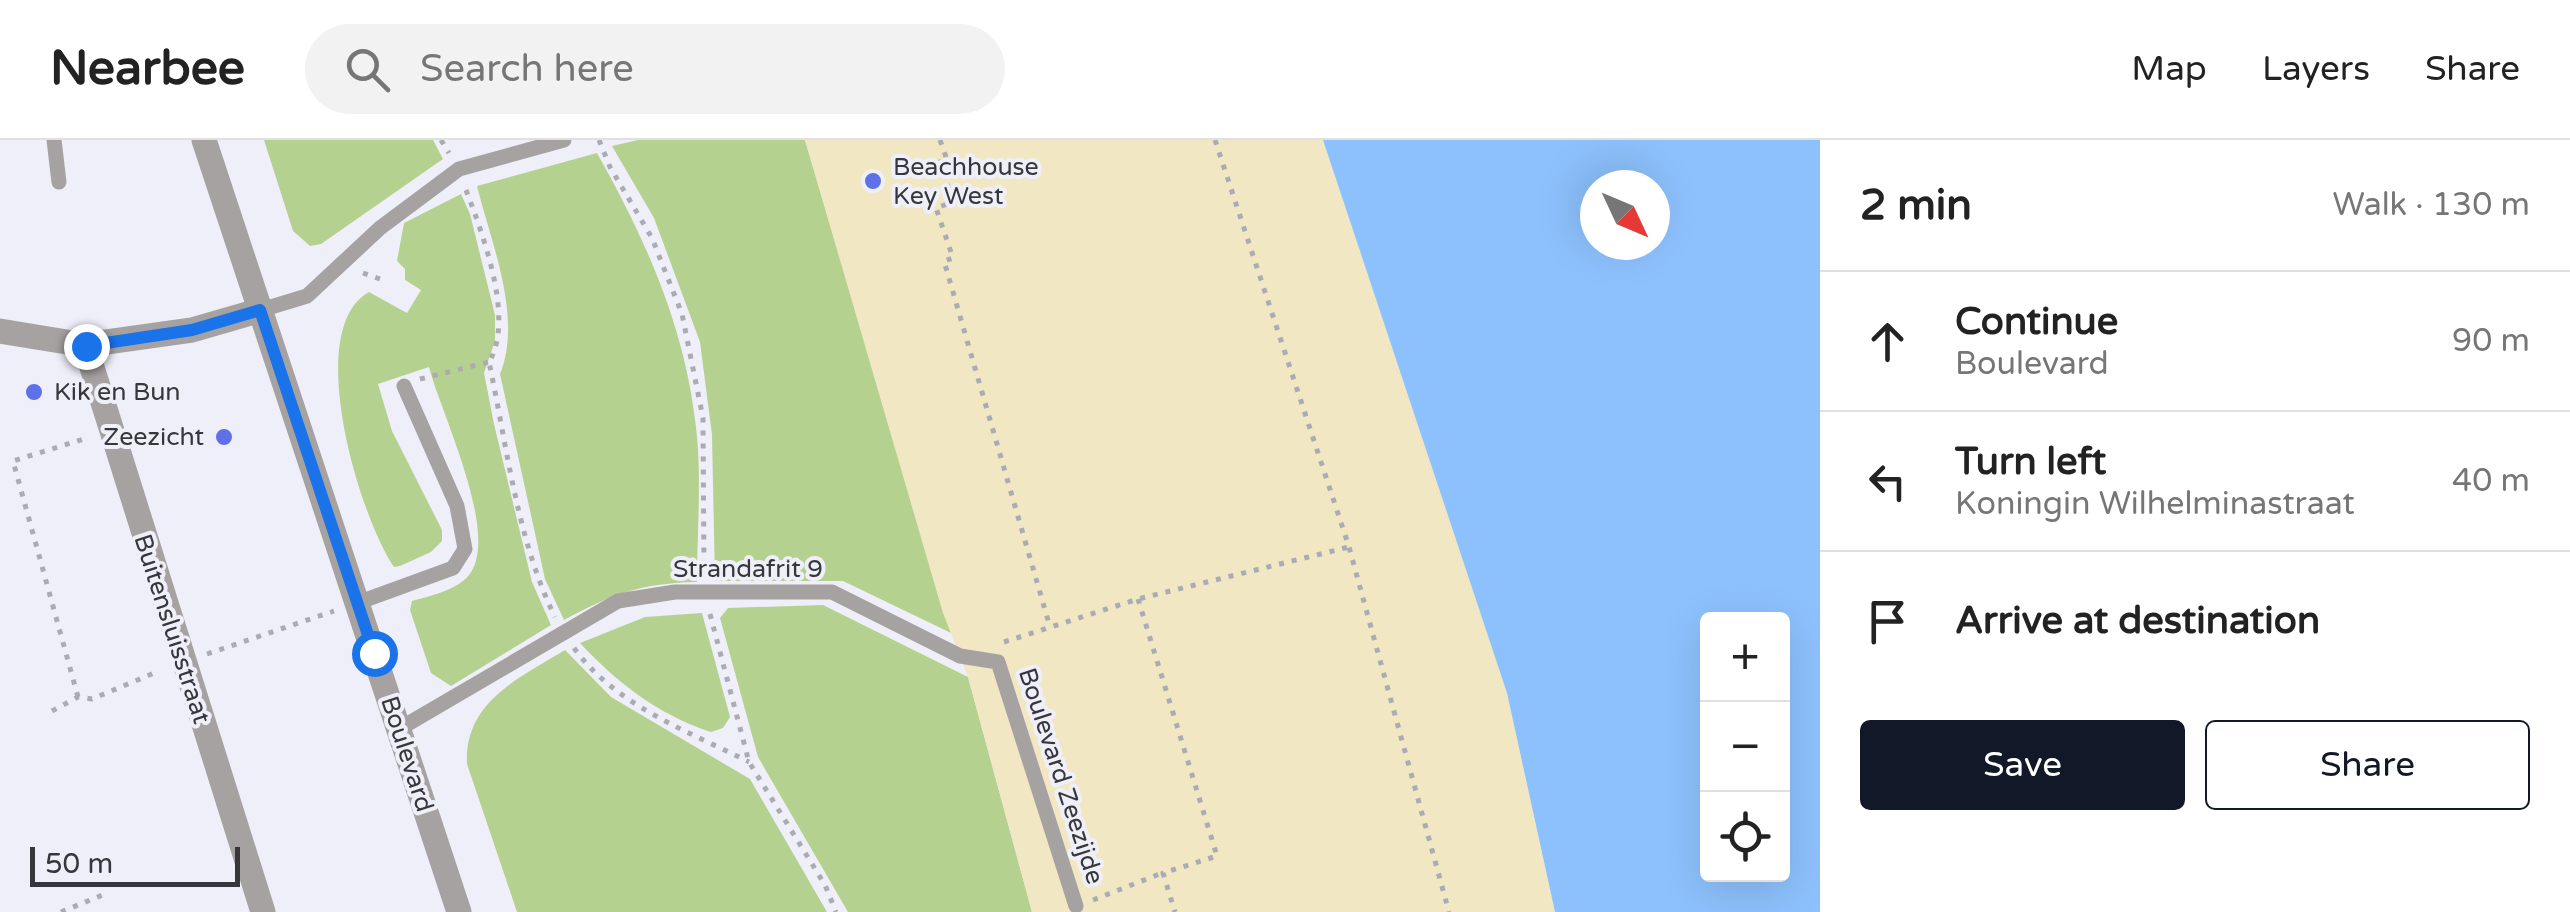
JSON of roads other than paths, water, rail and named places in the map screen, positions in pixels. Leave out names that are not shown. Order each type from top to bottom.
[{"type":"street","name":"Boulevard","points":[[204,140],[460,912]]},
{"type":"street","points":[[0,330],[86,346],[192,330],[260,310]]},
{"type":"street","name":"Buitensluisstraat","points":[[86,346],[263,912]]},
{"type":"lane","points":[[54,140],[59,182]]},
{"type":"lane","points":[[260,310],[307,296],[380,228],[459,169],[564,140]]},
{"type":"lane","points":[[357,603],[453,568],[465,549],[463,522],[404,386]]},
{"type":"lane","name":"Strandafrit 9","points":[[399,729],[618,601],[704,592],[832,592],[960,656],[998,662]]},
{"type":"lane","name":"Boulevard Zeezijde","points":[[998,662],[1076,906]]},
{"type":"water","points":[[1323,140],[1820,140],[1820,912],[1555,912],[1507,693]]},
{"type":"place","name":"Beachhouse Key West","points":[[873,181]]},
{"type":"place","name":"Kik en Bun","points":[[34,392]]},
{"type":"place","name":"Zeezicht","points":[[224,437]]}]
